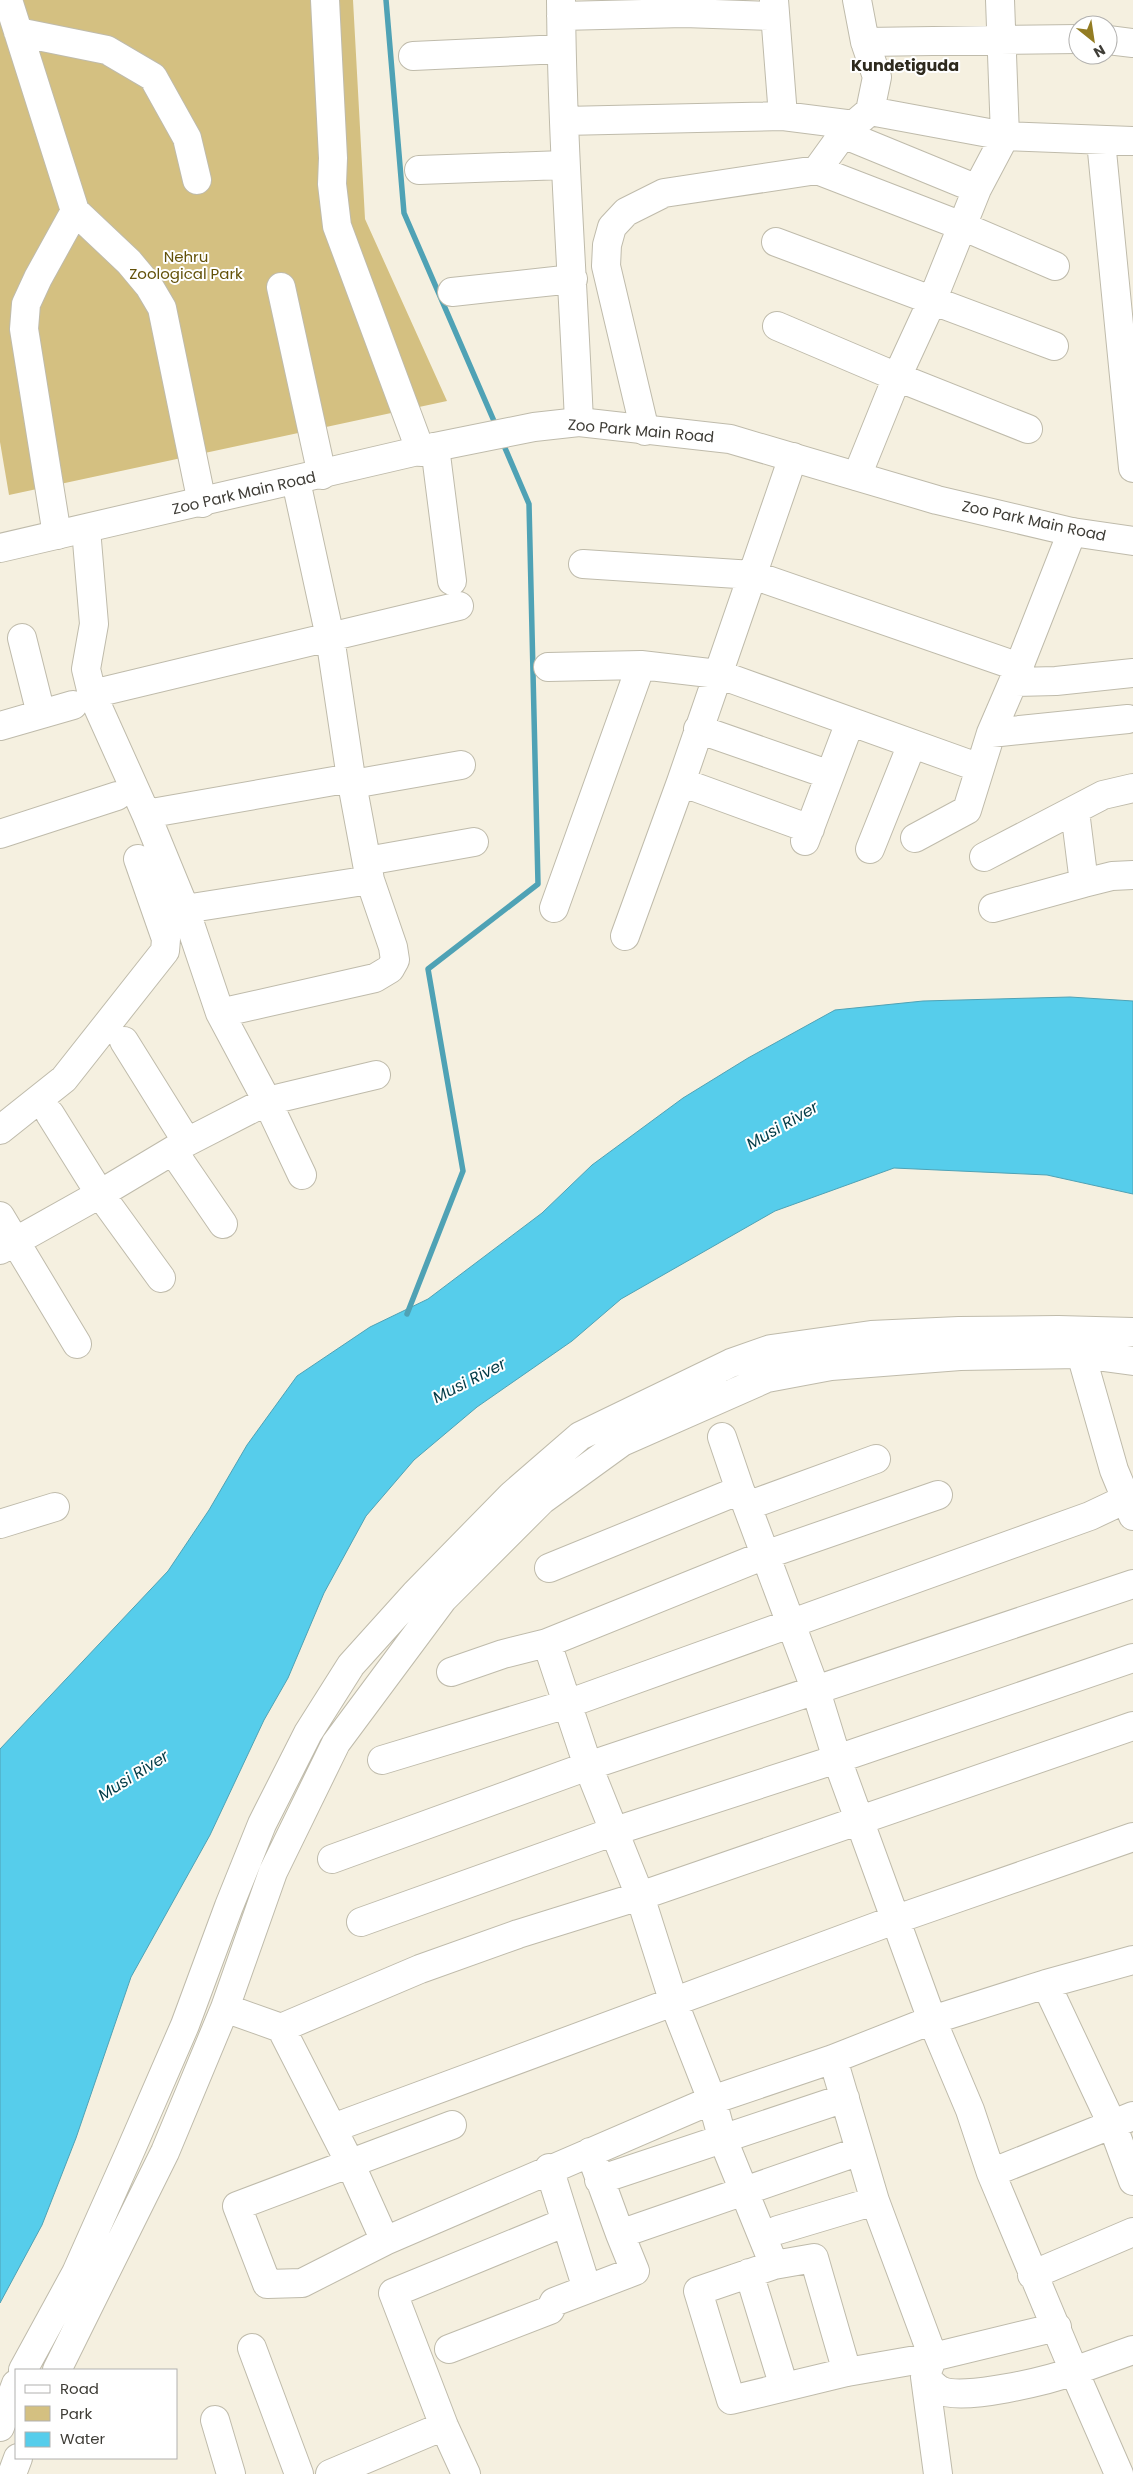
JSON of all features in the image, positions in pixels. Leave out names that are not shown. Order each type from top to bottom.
[{"type":"street","points":[[8,0],[75,211],[129,262],[149,286],[162,308],[202,503]]},
{"type":"street","points":[[0,726],[82,700],[330,637],[456,594],[428,450],[336,226],[332,184],[333,158],[325,0]]},
{"type":"street","points":[[817,170],[856,123],[877,77],[865,42],[857,0]]},
{"type":"street","points":[[857,476],[897,377],[932,301],[976,189],[1005,136],[1000,0]]},
{"type":"street","points":[[579,422],[573,279],[564,165],[561,8],[684,13],[775,8],[783,116]]},
{"type":"street","points":[[18,32],[107,50],[153,77],[187,138],[197,180]]},
{"type":"street","points":[[865,42],[1002,42],[1068,39]]},
{"type":"street","points":[[1118,41],[1133,42]]},
{"type":"street","points":[[413,56],[561,49]]},
{"type":"street","points":[[564,121],[783,116],[1005,136],[1133,141]]},
{"type":"street","points":[[856,123],[976,189]]},
{"type":"street","points":[[1101,141],[1133,468]]},
{"type":"street","points":[[419,170],[564,165]]},
{"type":"street","points":[[645,431],[606,266],[607,245],[612,227],[626,212],[664,193],[817,170],[962,226],[1055,266]]},
{"type":"street","points":[[57,535],[24,329],[26,304],[75,211]]},
{"type":"street","points":[[776,242],[1054,346]]},
{"type":"street","points":[[452,292],[573,279]]},
{"type":"street","points":[[281,287],[322,475]]},
{"type":"street","points":[[777,326],[897,377],[1028,429]]},
{"type":"street","name":"Zoo Park Main Road","points":[[0,548],[428,450],[534,427],[579,422],[645,431],[730,439],[937,500],[1072,532],[1133,541]]},
{"type":"street","points":[[625,936],[681,782],[793,457]]},
{"type":"street","points":[[220,1013],[376,978],[390,969],[395,960],[393,947],[368,870],[330,637],[296,481]]},
{"type":"street","points":[[86,529],[94,624],[82,700],[146,814],[185,909],[220,1013],[267,1101],[302,1175]]},
{"type":"street","points":[[915,838],[967,810],[991,733],[1016,675],[1072,532]]},
{"type":"street","points":[[583,564],[752,575],[1016,675],[1056,681],[1133,673]]},
{"type":"street","points":[[22,638],[41,714]]},
{"type":"street","points":[[554,908],[641,665]]},
{"type":"street","points":[[548,667],[641,665],[718,674],[980,768]]},
{"type":"street","points":[[991,733],[1128,719]]},
{"type":"street","points":[[681,782],[808,835],[850,722]]},
{"type":"street","points":[[698,729],[830,775]]},
{"type":"street","points":[[870,849],[912,744]]},
{"type":"street","points":[[146,814],[461,765]]},
{"type":"street","points":[[984,857],[1075,812],[1103,795],[1133,788]]},
{"type":"street","points":[[0,834],[116,796]]},
{"type":"street","points":[[1075,812],[1084,883]]},
{"type":"street","points":[[185,909],[368,870],[474,842]]},
{"type":"street","points":[[0,1130],[64,1079],[165,951],[166,940],[138,859]]},
{"type":"street","points":[[993,908],[1112,876],[1133,875]]},
{"type":"street","points":[[124,1041],[223,1224]]},
{"type":"street","points":[[8,1245],[100,1194],[180,1146],[267,1101],[376,1075]]},
{"type":"street","points":[[50,1114],[100,1194],[161,1278]]},
{"type":"street","points":[[0,1216],[8,1245],[77,1344]]},
{"type":"street","points":[[24,2369],[76,2273],[185,2025],[262,1824],[308,1733],[351,1665],[415,1594],[506,1502],[580,1436],[731,1362],[770,1348],[871,1335],[960,1331],[1058,1330],[1133,1332]]},
{"type":"street","points":[[57,2369],[156,2170],[225,2008],[273,1872],[336,1743],[443,1599],[542,1500],[622,1442],[768,1378],[831,1366],[960,1356],[1081,1354],[1133,1361]]},
{"type":"street","points":[[382,1760],[567,1704],[1090,1516],[1130,1507],[1124,1470],[1081,1354]]},
{"type":"street","points":[[722,1437],[816,1690],[837,1759],[897,1919],[932,2020],[970,2110],[991,2173],[1032,2275],[1057,2327],[1119,2474]]},
{"type":"street","points":[[549,1568],[744,1498],[876,1459]]},
{"type":"street","points":[[451,1672],[503,1654],[547,1643],[765,1555],[938,1495]]},
{"type":"street","points":[[0,1524],[55,1507]]},
{"type":"street","points":[[332,1859],[588,1766],[1133,1584]]},
{"type":"street","points":[[547,1643],[588,1766],[640,1896],[674,2003],[712,2100],[722,2137],[742,2191],[762,2269],[784,2387]]},
{"type":"street","points":[[360,1922],[615,1831],[837,1759],[1133,1658]]},
{"type":"street","points":[[225,2008],[281,2028],[420,1969],[518,1934],[640,1896],[1133,1726]]},
{"type":"street","points":[[333,2128],[897,1919],[1133,1837]]},
{"type":"street","points":[[452,2125],[237,2206],[267,2284],[302,2282],[386,2241],[549,2168],[712,2100],[833,2059],[932,2020],[1046,1984],[1133,1960]]},
{"type":"street","points":[[1046,1984],[1123,2120],[1133,2181]]},
{"type":"street","points":[[281,2028],[333,2128],[386,2241]]},
{"type":"street","points":[[833,2059],[860,2151],[929,2367],[940,2390],[960,2395],[1053,2379],[1133,2350]]},
{"type":"street","points":[[156,2091],[186,2101]]},
{"type":"street","points":[[599,2180],[722,2137],[845,2098]]},
{"type":"street","points":[[991,2173],[1123,2120]]},
{"type":"street","points":[[620,2234],[860,2151]]},
{"type":"street","points":[[449,2349],[550,2310],[554,2302],[634,2271],[590,2152]]},
{"type":"street","points":[[549,2168],[587,2289]]},
{"type":"street","points":[[778,2230],[876,2201]]},
{"type":"street","points":[[466,2474],[444,2426],[393,2293],[566,2222]]},
{"type":"street","points":[[1032,2275],[1133,2232]]},
{"type":"street","points":[[847,2372],[814,2258],[762,2269],[698,2291],[731,2400],[847,2372],[929,2367],[1057,2327]]},
{"type":"street","points":[[252,2348],[299,2474]]},
{"type":"street","points":[[929,2367],[938,2474]]},
{"type":"street","points":[[0,2427],[15,2387]]},
{"type":"street","points":[[215,2420],[231,2474]]},
{"type":"street","points":[[330,2474],[444,2426]]},
{"type":"street","points":[[12,2474],[18,2459]]},
{"type":"green space","name":"Nehru Zoological Park","points":[[0,0],[353,0],[365,219],[447,401],[9,495],[0,442]]},
{"type":"water","name":"Musi River","points":[[1070,997],[1133,1001],[1133,1194],[1047,1175],[894,1168],[775,1211],[621,1299],[572,1341],[477,1407],[414,1460],[366,1516],[324,1593],[288,1678],[264,1720],[210,1835],[131,1977],[76,2138],[42,2225],[0,2303],[0,1749],[168,1571],[209,1510],[247,1445],[297,1376],[370,1327],[428,1299],[542,1213],[592,1165],[683,1098],[748,1058],[835,1010],[923,1001]]},
{"type":"waterway","points":[[386,0],[404,213],[497,428]]},
{"type":"waterway","points":[[407,1314],[463,1171],[428,969],[538,884],[529,504],[502,441]]},
{"type":"district","name":"Kundetiguda","points":[[905,65]]}]
